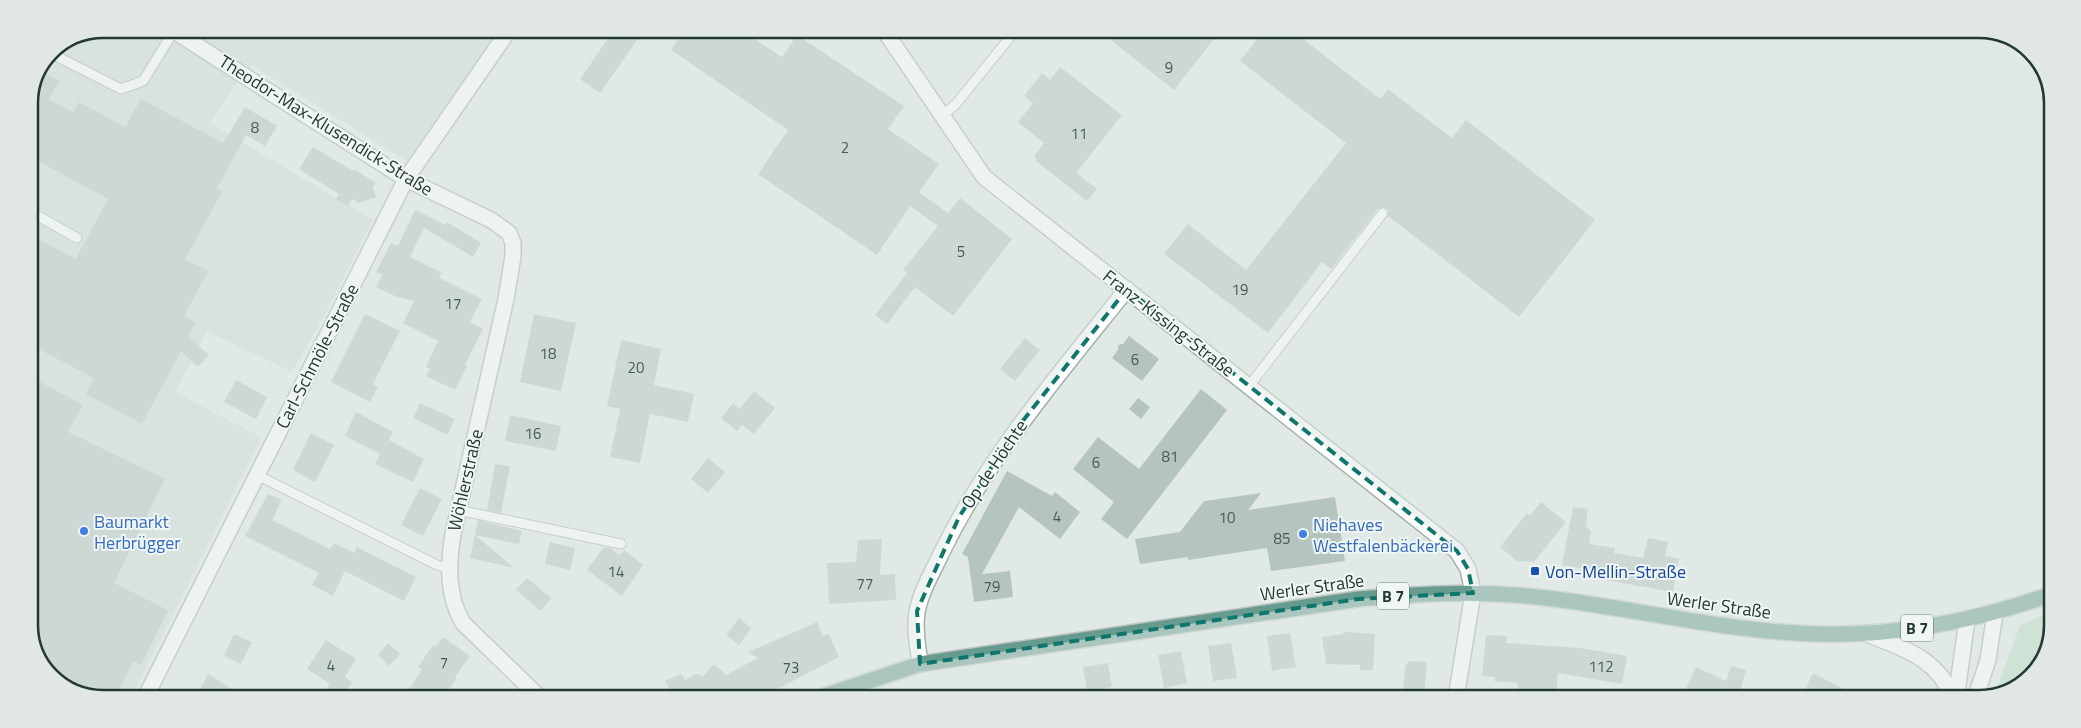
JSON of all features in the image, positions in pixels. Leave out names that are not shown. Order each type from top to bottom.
[{"type":"main road","name":"Werler Straße","points":[[842,690],[920,664],[1358,599],[1422,593],[1473,593],[1554,599],[1750,630],[1821,634],[1867,634],[1968,620],[2044,597]]},
{"type":"street","name":"Theodor-Max-Klusendick-Straße","points":[[186,38],[406,179],[491,220],[509,233]]},
{"type":"street","name":"Carl-Schmöle-Straße","points":[[149,690],[406,179],[503,38]]},
{"type":"street","name":"Franz-Kissing-Straße","points":[[889,38],[984,177],[1457,551],[1468,569],[1473,593]]},
{"type":"street","name":"Wöhlerstraße","points":[[509,233],[513,243],[506,299],[458,510],[451,544],[449,568],[453,601],[463,623],[532,690]]},
{"type":"street","name":"Op de Höchte","points":[[920,664],[916,633],[917,611],[926,585],[959,517],[981,479],[1018,427],[1127,289]]},
{"type":"street","points":[[1457,690],[1473,593]]},
{"type":"street","points":[[1978,690],[1988,660],[1995,613]]},
{"type":"street","points":[[1956,690],[1968,620]]},
{"type":"street","points":[[1867,634],[1924,659],[1937,672],[1950,690]]},
{"type":"lane","points":[[58,56],[121,90],[143,81],[168,38]]},
{"type":"lane","points":[[942,116],[956,104],[1009,38]]},
{"type":"lane","points":[[1249,386],[1383,213]]},
{"type":"lane","points":[[38,216],[77,238]]},
{"type":"lane","points":[[257,475],[438,565],[449,568]]},
{"type":"lane","points":[[458,510],[621,544]]},
{"type":"highlighted area","points":[[1127,289],[1457,551],[1468,569],[1473,593],[1358,599],[920,664],[917,611],[959,517],[1018,427]]},
{"type":"shaded area","points":[[496,38],[413,159],[405,160],[252,65],[232,89],[210,123],[373,220],[323,318],[292,372],[207,331],[175,392],[261,437],[135,690],[94,690],[70,682],[63,677],[46,658],[42,650],[38,629],[38,103],[42,78],[57,57],[78,42],[90,39]]},
{"type":"green space","points":[[2044,615],[2040,646],[2037,654],[2018,677],[1997,687],[2020,625]]},
{"type":"building","points":[[608,38],[638,38],[600,93],[580,79]]},
{"type":"building","points":[[679,38],[753,38],[782,57],[795,38],[802,38],[904,106],[888,129],[939,164],[919,192],[948,213],[960,198],[1012,239],[953,316],[915,287],[887,324],[875,315],[907,273],[903,270],[938,226],[910,206],[877,255],[758,174],[788,130],[671,50]]},
{"type":"building","points":[[1113,38],[1215,38],[1174,90],[1111,40]]},
{"type":"building","points":[[1258,38],[1302,38],[1380,99],[1388,89],[1452,138],[1466,120],[1595,220],[1519,317],[1388,216],[1389,210],[1384,207],[1378,209],[1331,269],[1322,262],[1268,333],[1164,254],[1188,224],[1246,270],[1346,143],[1240,61]]},
{"type":"building","points":[[1060,67],[1122,115],[1076,173],[1097,189],[1087,201],[1036,161],[1035,155],[1044,143],[1018,122],[1033,103],[1024,96],[1042,73],[1050,80]]},
{"type":"building","points":[[45,73],[59,81],[49,99],[73,112],[79,102],[125,127],[141,99],[223,143],[245,107],[277,126],[265,146],[246,135],[217,188],[222,192],[185,259],[208,271],[184,316],[196,323],[188,336],[209,355],[198,367],[181,351],[142,424],[86,394],[94,378],[38,349],[38,240],[76,259],[108,199],[38,161],[39,90]]},
{"type":"building","points":[[313,147],[376,183],[373,187],[376,197],[359,203],[352,199],[348,206],[336,199],[339,194],[299,169]]},
{"type":"building","points":[[415,210],[446,225],[447,222],[481,243],[473,257],[424,228],[410,257],[442,273],[439,278],[482,299],[470,322],[483,329],[455,390],[426,376],[430,369],[426,367],[438,341],[403,323],[414,301],[395,296],[376,287],[382,275],[376,272],[391,243],[398,246]]},
{"type":"building","points":[[365,314],[400,331],[373,384],[378,387],[370,402],[331,382]]},
{"type":"building","points":[[534,314],[576,323],[561,391],[520,382]]},
{"type":"building","points":[[1129,336],[1159,359],[1142,381],[1112,358],[1118,350],[1118,345],[1123,344]]},
{"type":"building","points":[[1025,338],[1040,350],[1015,381],[1000,369]]},
{"type":"building","points":[[621,340],[661,349],[654,385],[694,394],[688,422],[650,414],[640,463],[610,457],[620,409],[607,406]]},
{"type":"building","points":[[236,380],[267,397],[256,419],[224,402]]},
{"type":"building","name":"Baumarkt Herbrügger","points":[[38,381],[83,405],[68,432],[165,479],[114,583],[168,610],[141,665],[133,661],[118,690],[94,690],[70,682],[63,677],[51,665],[42,650],[38,629]]},
{"type":"building","points":[[1201,389],[1227,410],[1127,539],[1101,519],[1114,502],[1073,469],[1098,437],[1139,469]]},
{"type":"building","points":[[754,391],[775,408],[754,434],[742,425],[737,431],[721,418],[733,403],[740,409]]},
{"type":"building","points":[[1138,398],[1150,407],[1141,419],[1129,409]]},
{"type":"building","points":[[420,403],[455,419],[447,435],[413,418]]},
{"type":"building","points":[[356,412],[393,432],[389,440],[424,459],[413,482],[375,464],[380,454],[345,436]]},
{"type":"building","points":[[510,415],[561,426],[556,451],[505,441]]},
{"type":"building","points":[[311,433],[334,445],[315,482],[293,470]]},
{"type":"building","points":[[708,458],[725,472],[708,493],[691,479]]},
{"type":"building","points":[[495,464],[510,466],[501,513],[487,510]]},
{"type":"building","points":[[1007,471],[1052,496],[1055,492],[1080,512],[1060,539],[1019,507],[982,574],[1010,571],[1013,597],[974,602],[968,557],[962,554]]},
{"type":"building","points":[[420,488],[442,499],[423,536],[401,525]]},
{"type":"building","points":[[1261,493],[1248,510],[1335,497],[1345,561],[1271,571],[1267,548],[1188,560],[1188,557],[1140,564],[1135,539],[1180,532],[1204,501]]},
{"type":"building","points":[[268,494],[282,500],[272,520],[330,549],[334,543],[354,553],[357,547],[416,577],[404,601],[345,571],[333,596],[312,585],[319,573],[245,536]]},
{"type":"building","points":[[1541,502],[1566,522],[1534,562],[1517,561],[1500,547],[1527,513],[1530,515]]},
{"type":"building","points":[[1573,507],[1588,509],[1586,525],[1591,532],[1589,544],[1615,548],[1614,553],[1643,558],[1648,538],[1668,542],[1665,556],[1679,559],[1673,592],[1599,579],[1601,572],[1562,565]]},
{"type":"building","points":[[478,520],[522,531],[519,544],[475,535]]},
{"type":"building","points":[[475,535],[514,568],[470,558]]},
{"type":"building","points":[[882,539],[880,575],[895,574],[896,600],[829,604],[827,563],[856,562],[858,540]]},
{"type":"building","points":[[550,542],[575,548],[570,570],[545,564]]},
{"type":"building","points":[[604,547],[610,548],[620,555],[624,550],[643,565],[622,596],[587,570]]},
{"type":"building","points":[[527,578],[551,598],[541,611],[516,590]]},
{"type":"building","points":[[739,618],[751,628],[739,645],[726,635]]},
{"type":"building","points":[[817,622],[823,636],[829,634],[839,657],[775,690],[670,690],[665,681],[681,674],[685,680],[696,674],[703,676],[714,664],[726,675],[758,658],[748,652]]},
{"type":"building","points":[[1344,632],[1375,634],[1373,670],[1360,670],[1360,665],[1326,664],[1322,637],[1343,634]]},
{"type":"building","points":[[1290,633],[1296,667],[1272,671],[1267,636]]},
{"type":"building","points":[[234,634],[252,642],[241,664],[224,656]]},
{"type":"building","points":[[1486,635],[1507,636],[1506,643],[1580,648],[1627,656],[1622,684],[1558,673],[1557,690],[1517,690],[1518,683],[1494,681],[1495,677],[1482,676]]},
{"type":"building","points":[[443,637],[470,656],[448,690],[409,690],[422,669],[418,667],[433,645],[435,647]]},
{"type":"building","points":[[326,640],[356,659],[345,677],[352,682],[347,690],[333,690],[328,687],[330,684],[307,669]]},
{"type":"building","points":[[388,643],[400,654],[389,666],[378,655]]},
{"type":"building","points":[[1231,643],[1237,678],[1213,681],[1208,646]]},
{"type":"building","points":[[1181,651],[1187,683],[1164,688],[1158,655]]},
{"type":"building","points":[[1409,661],[1427,662],[1425,690],[1403,690],[1405,666]]},
{"type":"building","points":[[1108,663],[1112,687],[1087,690],[1083,667]]},
{"type":"building","points":[[1731,666],[1746,670],[1740,690],[1685,690],[1696,667],[1726,681]]},
{"type":"building","points":[[1813,673],[1846,690],[1804,690]]},
{"type":"building","points":[[208,674],[233,690],[199,690]]},
{"type":"place","name":"Baumarkt Herbrügger","points":[[84,531]]},
{"type":"place","name":"Niehaves Westfalenbäckerei","points":[[1303,534]]},
{"type":"place","name":"Von-Mellin-Straße","points":[[1535,571]]}]
